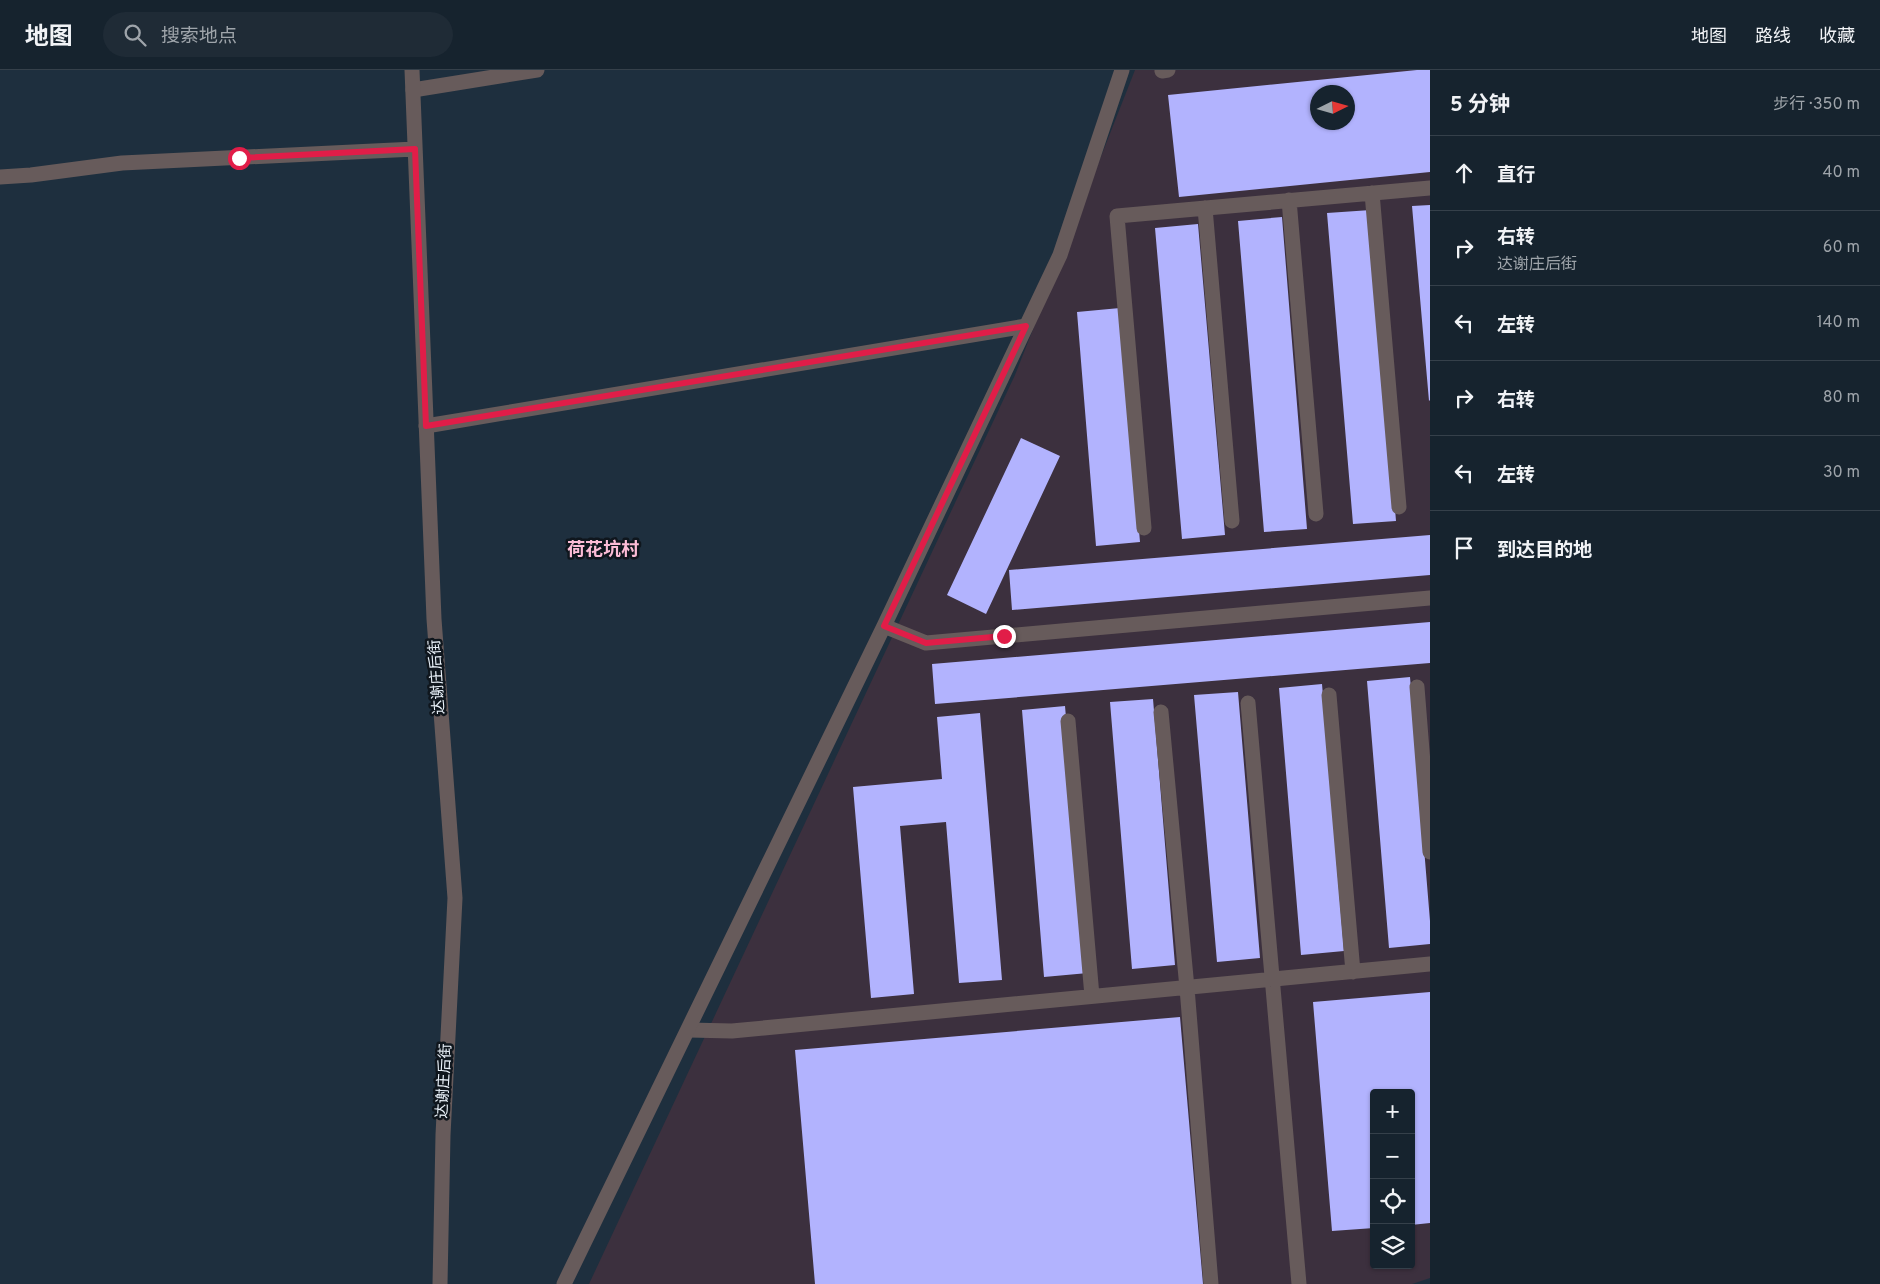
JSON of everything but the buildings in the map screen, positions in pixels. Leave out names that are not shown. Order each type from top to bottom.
[{"type":"street","name":"达谢庄后街","points":[[412,70],[434,619],[454,898],[442,1135],[440,1284]]},
{"type":"street","points":[[413,90],[537,70]]},
{"type":"street","points":[[564,1284],[884,626],[1060,255],[1122,70]]},
{"type":"street","points":[[1162,70],[1168,70]]},
{"type":"street","points":[[0,177],[31,175],[122,163],[415,149]]},
{"type":"street","points":[[1144,528],[1117,216],[1430,188]]},
{"type":"street","points":[[1372,193],[1398,507]]},
{"type":"street","points":[[1289,200],[1316,514]]},
{"type":"street","points":[[1205,208],[1232,521]]},
{"type":"street","points":[[426,426],[1026,326]]},
{"type":"street","points":[[884,626],[926,643],[1430,598]]},
{"type":"street","points":[[1417,687],[1430,852]]},
{"type":"street","points":[[1329,696],[1353,972]]},
{"type":"street","points":[[1248,703],[1299,1284]]},
{"type":"street","points":[[1161,712],[1187,988],[1211,1284]]},
{"type":"street","points":[[1068,720],[1092,996]]},
{"type":"street","points":[[689,1030],[732,1031],[1430,964]]},
{"type":"shaded area","points":[[1135,70],[1430,70],[1430,1278],[1412,1284],[589,1284],[1015,375]]},
{"type":"district","name":"荷花坑村","points":[[603,550]]},
{"type":"route","points":[[239,158],[415,149],[426,426],[1026,326],[884,626],[926,643],[1004,636]]}]
